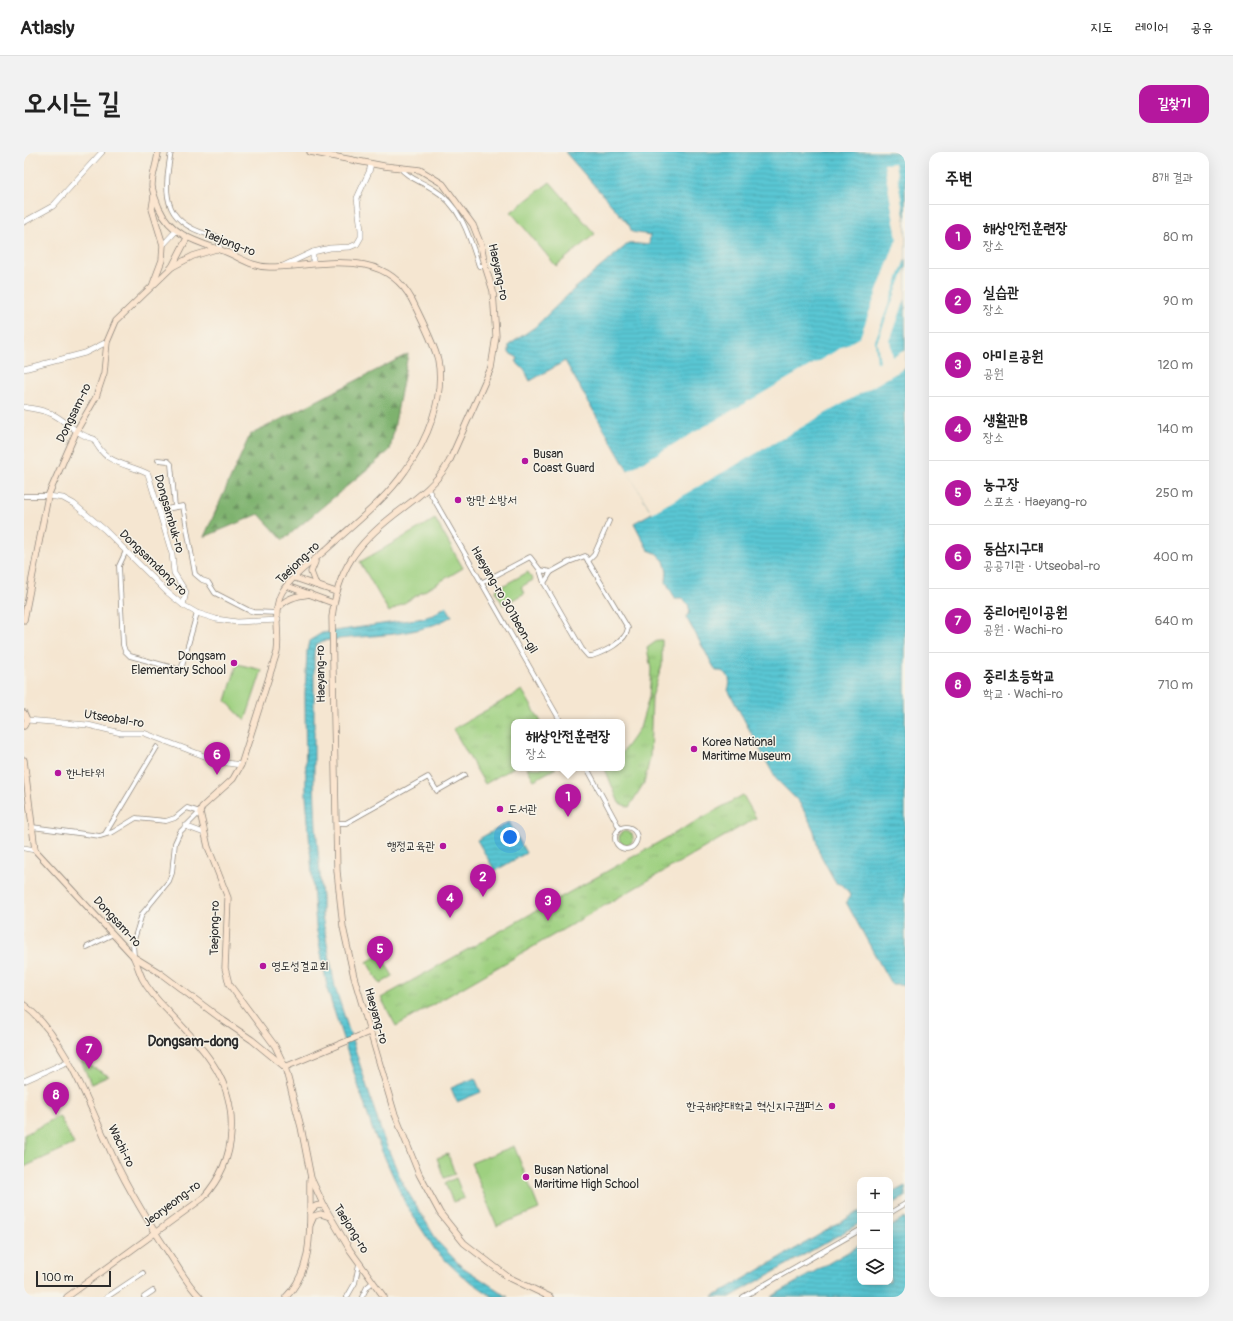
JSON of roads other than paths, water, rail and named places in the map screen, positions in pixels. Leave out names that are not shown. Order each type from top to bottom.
[{"type":"main road","name":"Taejong-ro","points":[[158,152],[153,175],[154,196],[167,222],[176,231],[187,238],[254,265],[268,267],[313,263],[358,264],[370,266],[393,277],[411,298],[437,359],[440,377],[440,392],[435,411],[405,471],[381,498],[295,578],[282,592],[277,611],[279,638],[277,652],[241,765],[234,779],[202,807],[200,812],[210,853],[228,898],[225,968],[229,984],[275,1046],[285,1066],[301,1127],[311,1178],[330,1217],[359,1264],[384,1297]]},
{"type":"main road","name":"Haeyang-ro","points":[[310,152],[371,164],[420,170],[442,184],[473,225],[482,245],[485,266],[493,291],[496,336],[491,368],[449,462],[441,476],[428,489],[368,538],[348,562],[333,603],[332,653],[337,871],[343,927],[354,977],[369,1032],[394,1112],[419,1174],[440,1213],[464,1243],[483,1260],[508,1277],[550,1297]]},
{"type":"main road","points":[[151,287],[162,260],[163,244],[152,209],[154,196]]},
{"type":"main road","name":"Dongsam-ro","points":[[24,619],[48,496],[77,430],[91,408],[98,392],[104,373],[107,342],[116,321],[172,267],[187,238]]},
{"type":"main road","points":[[172,267],[193,256],[218,250]]},
{"type":"main road","points":[[316,585],[311,572],[317,558]]},
{"type":"main road","points":[[295,578],[336,592]]},
{"type":"main road","points":[[287,586],[333,603]]},
{"type":"main road","points":[[277,611],[283,602],[289,598],[310,594]]},
{"type":"main road","points":[[24,714],[28,720],[24,726]]},
{"type":"main road","points":[[24,760],[35,850]]},
{"type":"main road","name":"Dongsam-ro","points":[[35,850],[134,957],[160,973],[285,1066]]},
{"type":"main road","name":"Jeoryeong-ro","points":[[67,1297],[202,1198],[212,1187],[228,1152],[231,1138],[231,1111],[224,1083],[209,1056],[156,998],[141,977],[134,957]]},
{"type":"main road","name":"Wachi-ro","points":[[24,1005],[44,1025],[69,1061],[109,1148],[155,1232],[192,1289],[200,1297]]},
{"type":"main road","points":[[285,1066],[369,1032]]},
{"type":"main road","points":[[286,1297],[296,1286],[304,1268],[309,1227],[311,1178]]},
{"type":"main road","points":[[309,1212],[313,1206],[319,1204],[324,1206]]},
{"type":"main road","points":[[309,1227],[314,1216],[321,1214],[330,1217]]},
{"type":"street","points":[[24,222],[53,206],[102,152]]},
{"type":"street","points":[[171,152],[166,181],[168,198],[172,210],[179,221],[189,228],[217,237],[218,250]]},
{"type":"street","points":[[284,266],[313,252],[330,248],[350,247],[357,244],[361,237],[361,230],[357,198],[371,164]]},
{"type":"street","points":[[400,168],[409,178],[434,189],[448,201],[468,232],[479,266],[485,266]]},
{"type":"street","points":[[163,244],[176,231]]},
{"type":"street","points":[[313,252],[313,263]]},
{"type":"street","points":[[24,369],[85,353],[107,342]]},
{"type":"street","name":"Dongsambuk-ro","points":[[24,407],[51,413],[85,437],[94,439],[98,448],[105,456],[125,466],[139,469],[148,474],[172,554],[174,573],[186,592],[183,605]]},
{"type":"street","points":[[158,460],[168,461],[171,464],[175,507]]},
{"type":"street","name":"Haeyang-ro 301beon-gil","points":[[428,489],[483,582],[559,719]]},
{"type":"street","points":[[24,496],[48,496]]},
{"type":"street","name":"Dongsamdong-ro","points":[[48,496],[63,498],[74,504],[105,530],[167,592],[183,605],[197,613],[216,620],[237,622],[278,620]]},
{"type":"street","points":[[166,508],[184,506],[195,574],[198,578],[208,582],[216,594],[248,610],[254,612],[277,611]]},
{"type":"street","points":[[588,561],[594,555],[610,520]]},
{"type":"street","points":[[126,551],[122,559],[119,573],[123,645],[125,651],[130,656],[181,670],[197,613]]},
{"type":"street","points":[[483,582],[530,557],[540,570],[544,584],[584,653],[592,656],[596,655],[620,642],[628,632],[628,628],[585,556],[569,562],[551,572],[544,584]]},
{"type":"street","points":[[540,570],[551,572]]},
{"type":"street","name":"Utseobal-ro","points":[[28,720],[88,725],[121,733],[144,733],[220,762],[241,765]]},
{"type":"street","points":[[105,834],[157,747]]},
{"type":"street","points":[[589,771],[620,829]]},
{"type":"street","points":[[336,823],[346,823],[428,777],[437,791],[465,775]]},
{"type":"street","points":[[32,826],[100,836],[136,818],[166,821],[175,818],[187,808],[200,812],[185,826],[177,838],[172,873],[169,881],[142,914],[133,943],[134,957]]},
{"type":"street","points":[[185,826],[204,833]]},
{"type":"street","points":[[627,827],[636,833],[637,843],[632,848],[621,848],[616,842],[616,835],[620,829],[627,827]]},
{"type":"street","points":[[24,848],[35,850]]},
{"type":"street","points":[[87,947],[113,934]]},
{"type":"street","points":[[24,1081],[69,1061]]},
{"type":"street","points":[[893,1211],[905,1204]]},
{"type":"street","points":[[743,1297],[857,1232]]},
{"type":"street","name":"Taejong-ro","points":[[347,1297],[355,1283],[359,1264]]},
{"type":"street","points":[[106,1297],[143,1273]]},
{"type":"street","points":[[362,1297],[367,1286],[373,1282]]},
{"type":"street","points":[[144,1297],[153,1291]]},
{"type":"water","points":[[565,152],[905,152],[905,989],[902,984],[891,984],[846,902],[850,896],[848,891],[845,887],[836,883],[819,852],[814,831],[808,818],[799,802],[776,779],[728,690],[730,683],[728,676],[724,672],[716,671],[686,617],[690,612],[688,604],[682,598],[675,598],[666,582],[667,571],[664,561],[656,553],[648,550],[634,523],[652,513],[565,361],[530,381],[525,371],[516,362],[518,358],[509,353],[509,345],[535,327],[572,291],[629,243],[649,245],[650,235],[632,232],[629,225]]},
{"type":"water","points":[[446,606],[452,616],[422,629],[323,641],[317,644],[314,651],[314,782],[322,916],[335,987],[383,1137],[403,1184],[438,1242],[461,1266],[508,1297],[493,1297],[461,1275],[436,1251],[406,1205],[373,1131],[328,992],[316,926],[306,795],[305,694],[307,651],[309,641],[322,633],[423,618],[433,615]]},
{"type":"water","points":[[509,822],[526,853],[495,871],[477,840]]},
{"type":"water","points":[[475,1078],[481,1092],[457,1102],[451,1088]]},
{"type":"water","points":[[905,1186],[905,1197],[893,1203],[893,1192]]},
{"type":"water","points":[[857,1213],[857,1225],[730,1297],[713,1297]]},
{"type":"water","points":[[905,1218],[905,1297],[771,1297],[857,1247],[857,1285],[893,1285],[893,1225]]},
{"type":"place","name":"Busan Coast Guard","points":[[525,461]]},
{"type":"place","name":"항만 소방서","points":[[458,500]]},
{"type":"place","name":"Dongsam Elementary School","points":[[234,663]]},
{"type":"place","name":"Korea National Maritime Museum","points":[[694,749]]},
{"type":"place","name":"한나타워","points":[[58,773]]},
{"type":"place","name":"동삼지구대","points":[[217,775]]},
{"type":"place","name":"도서관","points":[[500,809]]},
{"type":"place","name":"해상안전훈련장","points":[[568,817]]},
{"type":"place","name":"행정교육관","points":[[443,846]]},
{"type":"place","name":"실습관","points":[[483,897]]},
{"type":"place","name":"생활관B","points":[[450,918]]},
{"type":"place","name":"아미르공원","points":[[548,921]]},
{"type":"place","name":"영도성결교회","points":[[263,966]]},
{"type":"place","name":"농구장","points":[[380,969]]},
{"type":"place","name":"중리어린이공원","points":[[89,1069]]},
{"type":"place","name":"한국해양대학교 혁신지구캠퍼스","points":[[832,1106]]},
{"type":"place","name":"중리초등학교","points":[[56,1115]]},
{"type":"place","name":"Busan National Maritime High School","points":[[526,1177]]},
{"type":"district","name":"Dongsam-dong","points":[[193,1041]]}]
